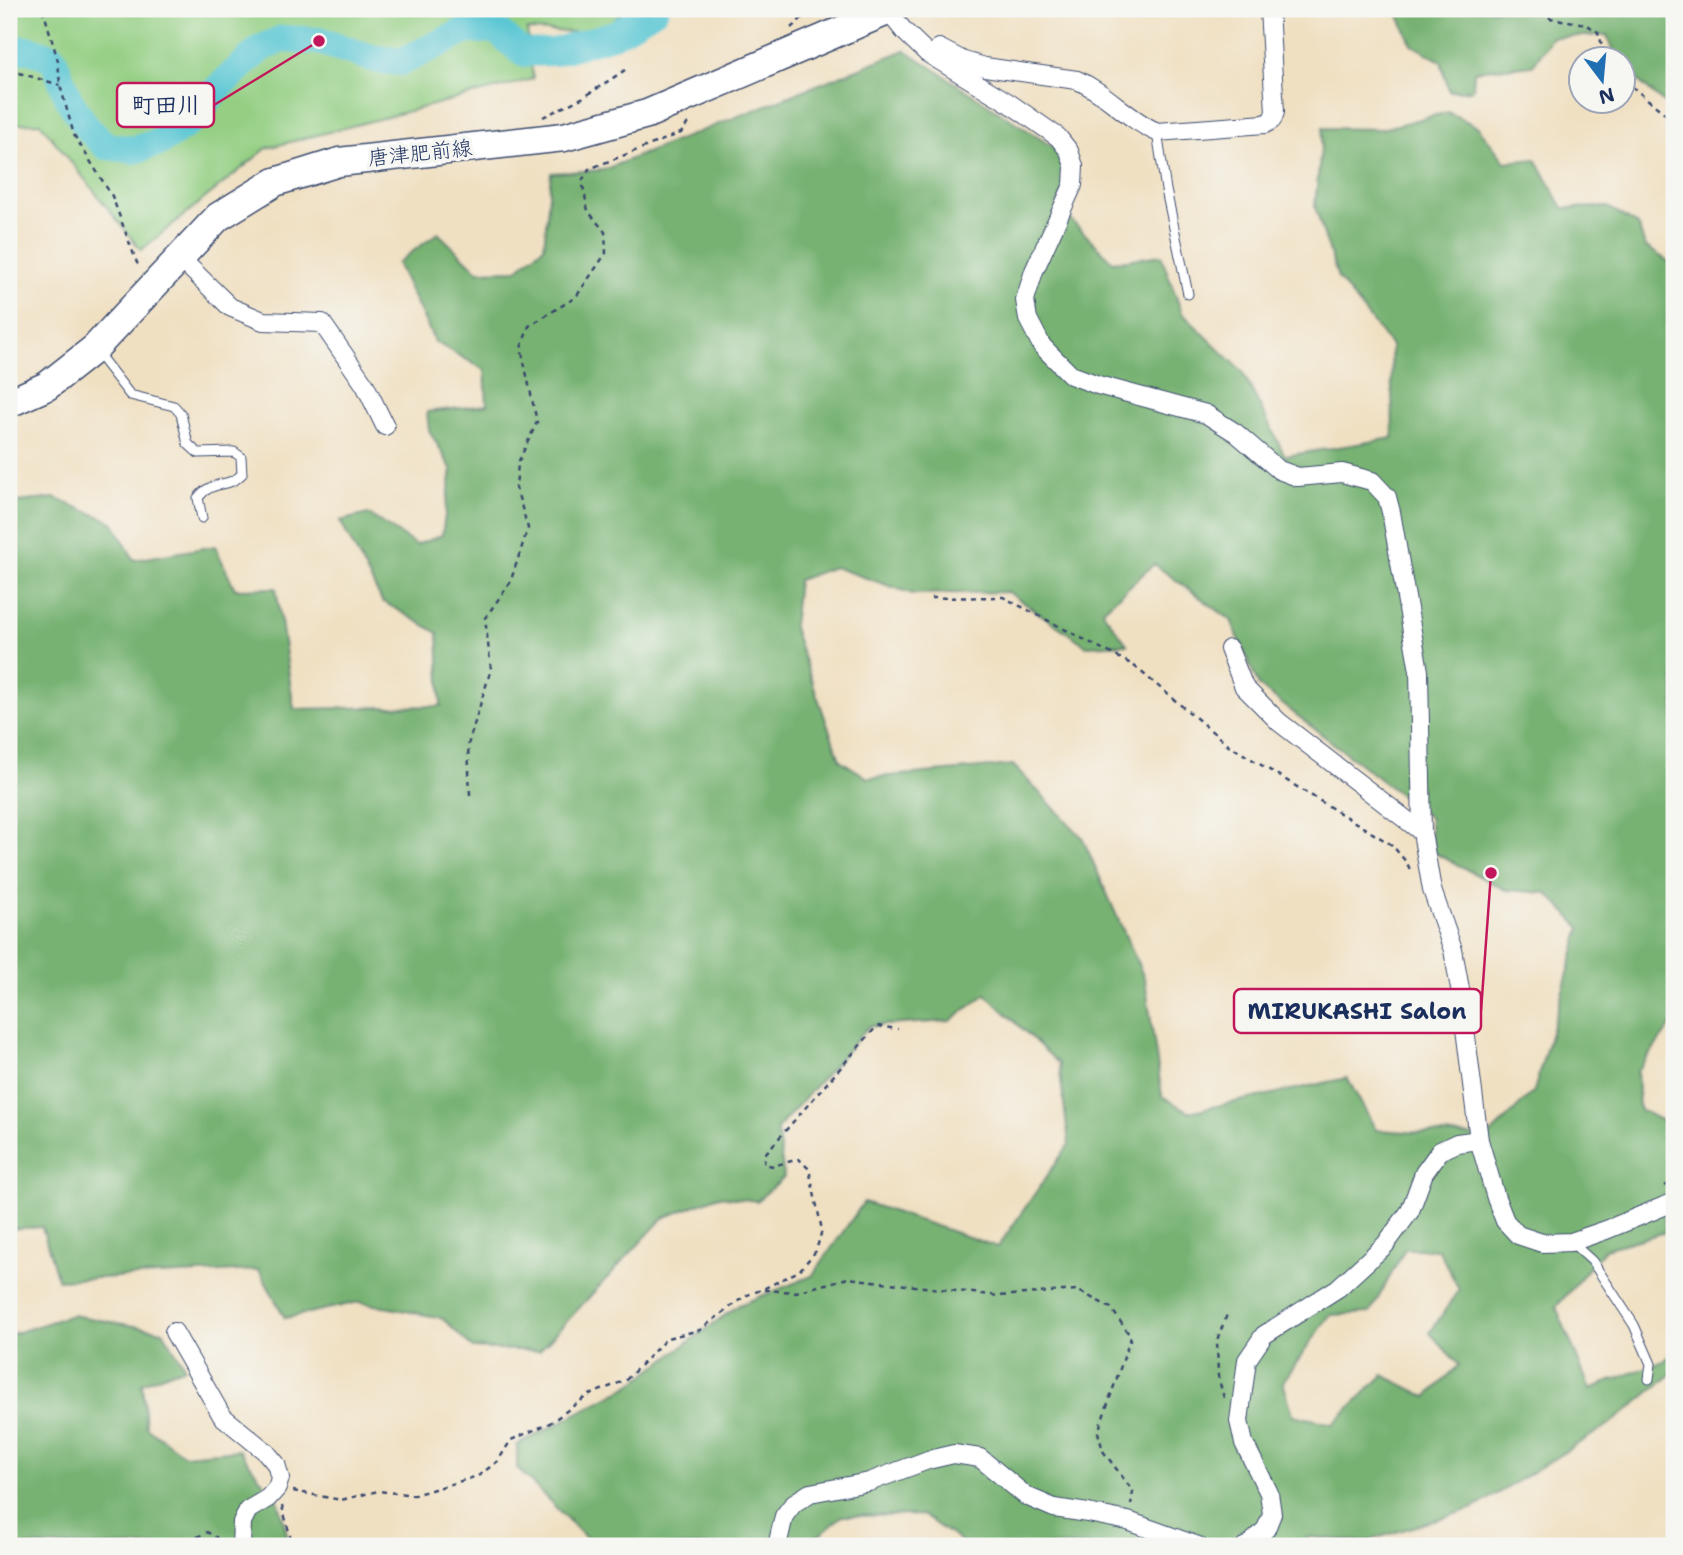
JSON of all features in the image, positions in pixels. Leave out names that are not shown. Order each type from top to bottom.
[{"type":"main road","name":"唐津肥前線","points":[[9,403],[47,386],[94,349],[218,217],[275,182],[339,162],[564,137],[646,114],[895,17]]},
{"type":"street","points":[[895,17],[964,61],[985,67],[1077,80],[1091,86],[1144,127],[1157,132],[1265,124],[1272,120],[1275,112],[1269,9]]},
{"type":"street","points":[[895,17],[927,53],[1009,103],[1058,137],[1069,151],[1074,166],[1073,186],[1034,271],[1025,300],[1028,319],[1042,346],[1071,375],[1098,386],[1206,414],[1236,433],[1279,470],[1297,477],[1342,473],[1372,481],[1387,497],[1419,671],[1422,832],[1432,890],[1453,950],[1479,1140],[1505,1221],[1518,1235],[1542,1243],[1571,1241],[1606,1230],[1674,1202]]},
{"type":"street","points":[[179,257],[230,307],[263,321],[322,323],[365,385],[385,426]]},
{"type":"street","points":[[1229,649],[1244,687],[1279,722],[1422,832]]},
{"type":"street","points":[[1246,1546],[1266,1529],[1272,1514],[1269,1493],[1244,1443],[1239,1421],[1247,1360],[1264,1335],[1338,1288],[1385,1245],[1410,1211],[1424,1173],[1440,1151],[1457,1143],[1479,1140]]},
{"type":"street","points":[[173,1332],[222,1416],[266,1452],[276,1464],[280,1478],[277,1488],[268,1498],[248,1510],[242,1522],[241,1546]]},
{"type":"street","points":[[778,1546],[784,1516],[794,1503],[810,1493],[869,1482],[928,1460],[954,1454],[980,1458],[1026,1496],[1054,1508],[1128,1521],[1198,1546]]},
{"type":"lane","points":[[1157,132],[1188,294]]},
{"type":"lane","points":[[94,349],[130,396],[174,406],[181,414],[188,444],[198,453],[234,452],[241,457],[242,474],[237,480],[205,489],[198,498],[202,518]]},
{"type":"lane","points":[[1571,1241],[1592,1261],[1634,1325],[1651,1364],[1649,1379]]},
{"type":"path","points":[[43,9],[58,61],[60,85],[74,135],[112,196],[137,263],[157,281]]},
{"type":"path","points":[[1543,9],[1550,18],[1586,24],[1598,32],[1602,46]]},
{"type":"path","points":[[9,70],[60,85]]},
{"type":"path","points":[[521,142],[534,121],[584,97],[625,70]]},
{"type":"path","points":[[1638,91],[1674,121]]},
{"type":"path","points":[[470,795],[468,745],[491,668],[485,618],[510,583],[528,527],[516,488],[518,463],[537,422],[521,348],[529,326],[576,297],[606,253],[605,232],[588,211],[582,181],[589,169],[681,133],[688,122],[683,99]]},
{"type":"path","points":[[931,598],[1003,597],[1133,665],[1227,744],[1392,845],[1407,863],[1411,873]]},
{"type":"path","points":[[296,1546],[291,1539],[277,1488],[341,1500],[378,1491],[414,1495],[478,1476],[498,1461],[511,1440],[550,1423],[587,1396],[626,1380],[667,1338],[700,1330],[745,1296],[799,1271],[816,1251],[822,1230],[810,1169],[799,1159],[773,1166],[764,1164],[765,1154],[877,1026],[898,1029]]},
{"type":"path","points":[[761,1290],[796,1292],[848,1278],[999,1296],[1077,1290],[1111,1308],[1131,1337],[1098,1432],[1102,1451],[1133,1491],[1128,1521]]},
{"type":"path","points":[[1228,1312],[1217,1340],[1218,1376],[1228,1409],[1239,1421]]},
{"type":"path","points":[[179,1546],[207,1532],[216,1537],[219,1546]]},
{"type":"path","points":[[9,1539],[25,1546]]},
{"type":"green space","points":[[9,9],[624,9],[602,33],[527,30],[533,79],[267,148],[141,250],[40,123],[9,124]]},
{"type":"green space","points":[[1396,9],[1674,9],[1674,101],[1666,105],[1638,80],[1638,46],[1612,46],[1607,35],[1552,37],[1533,65],[1474,71],[1473,90],[1449,91],[1441,61],[1412,45]]},
{"type":"green space","points":[[905,50],[1059,151],[1067,179],[1057,206],[1113,262],[1161,255],[1182,313],[1242,371],[1285,456],[1393,438],[1391,346],[1338,278],[1315,207],[1323,128],[1381,129],[1448,112],[1478,127],[1505,162],[1536,159],[1563,208],[1608,207],[1638,225],[1645,246],[1674,265],[1667,323],[1674,331],[1674,1022],[1637,1071],[1639,1109],[1662,1121],[1674,1112],[1674,1189],[1661,1198],[1666,1232],[1605,1249],[1556,1307],[1590,1389],[1664,1361],[1674,1352],[1674,1372],[1613,1422],[1474,1508],[1364,1542],[1310,1537],[1296,1546],[966,1546],[922,1515],[842,1516],[813,1540],[813,1546],[594,1546],[517,1468],[517,1445],[629,1386],[739,1305],[812,1276],[864,1202],[998,1247],[1069,1144],[1059,1064],[986,994],[950,1021],[869,1026],[777,1129],[784,1177],[757,1201],[719,1196],[663,1218],[539,1351],[473,1348],[442,1318],[359,1302],[285,1318],[259,1270],[58,1280],[42,1227],[9,1229],[9,503],[54,498],[113,522],[134,560],[215,546],[235,589],[276,588],[294,709],[441,706],[438,633],[382,601],[340,521],[368,514],[416,545],[442,535],[452,470],[429,430],[427,412],[487,405],[485,370],[435,342],[397,263],[438,233],[478,271],[516,270],[544,247],[551,173],[603,170]],"holes":[[[1154,564],[1231,620],[1259,686],[1429,817],[1433,852],[1506,890],[1547,893],[1581,928],[1534,1091],[1488,1137],[1376,1130],[1347,1078],[1189,1112],[1162,1096],[1145,980],[1082,837],[1013,765],[868,778],[840,760],[793,628],[798,580],[834,567],[913,594],[1008,592],[1087,646],[1127,644],[1102,611]],[[1405,1249],[1438,1249],[1459,1289],[1430,1333],[1459,1365],[1427,1397],[1383,1375],[1333,1424],[1293,1415],[1283,1382],[1330,1315],[1370,1313]]]},
{"type":"green space","points":[[72,1315],[163,1331],[185,1367],[142,1383],[146,1427],[184,1455],[239,1450],[279,1503],[290,1546],[9,1546],[9,1335]]},
{"type":"waterway","points":[[9,49],[31,50],[53,58],[69,100],[87,128],[106,146],[134,150],[160,142],[187,124],[218,88],[260,49],[282,39],[319,41],[375,59],[401,62],[467,30],[496,30],[523,53],[554,52],[615,34],[655,9]]},
{"type":"place","name":"町田川","points":[[319,41]]},
{"type":"place","name":"MIRUKASHI Salon","points":[[1491,873]]}]
